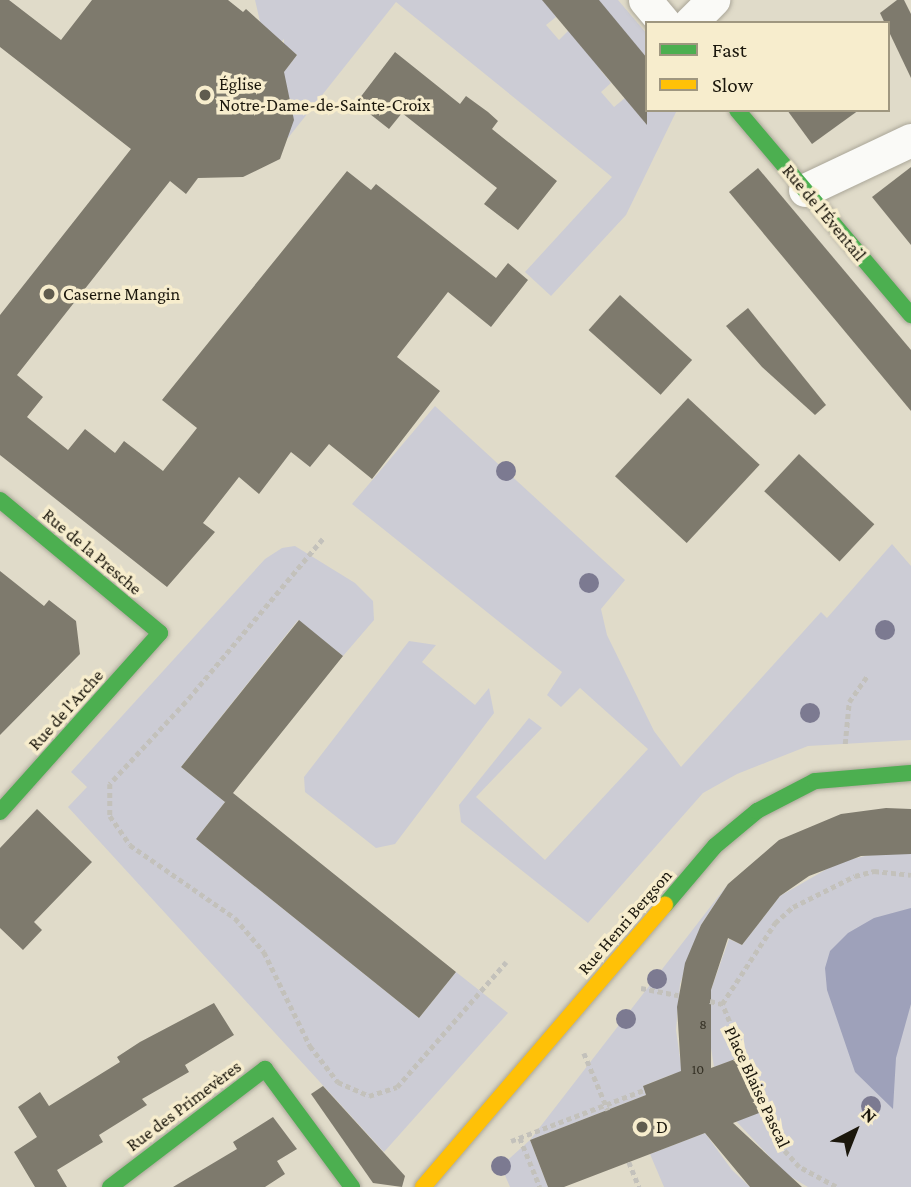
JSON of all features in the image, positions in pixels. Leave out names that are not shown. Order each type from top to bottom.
[{"type":"street","points":[[645,0],[662,21]]},
{"type":"street","points":[[692,21],[713,0]]},
{"type":"street","name":"Rue de l'Éventail","points":[[739,112],[911,316]]},
{"type":"street","points":[[805,190],[911,140]]},
{"type":"street","name":"Rue de la Presche","points":[[0,500],[160,633]]},
{"type":"street","name":"Rue de l'Arche","points":[[0,812],[160,633]]},
{"type":"street","name":"Rue Henri Bergson","points":[[423,1187],[715,846],[757,811],[815,781],[848,776],[911,774]]},
{"type":"street","name":"Rue des Primevères","points":[[110,1187],[265,1069],[352,1187]]},
{"type":"path","points":[[323,539],[186,702],[110,784],[110,816],[130,845],[235,918],[264,952],[310,1046],[338,1082],[369,1096],[397,1087],[506,962]]},
{"type":"path","points":[[848,776],[849,702],[867,676]]},
{"type":"path","name":"Place Blaise Pascal","points":[[722,1004],[775,923],[793,907],[839,881],[874,871],[911,875]]},
{"type":"path","name":"Place Blaise Pascal","points":[[710,1001],[722,1004]]},
{"type":"path","name":"Place Blaise Pascal","points":[[722,1004],[781,1147],[799,1167],[836,1187]]},
{"type":"path","points":[[570,1016],[607,1108]]},
{"type":"path","points":[[501,1145],[607,1108],[644,1090]]},
{"type":"path","points":[[520,1138],[540,1187]]},
{"type":"path","points":[[629,1162],[639,1187]]},
{"type":"shaded area","points":[[255,0],[545,0],[556,17],[546,25],[559,40],[599,0],[618,0],[645,32],[645,57],[626,44],[598,67],[611,83],[601,92],[614,107],[625,98],[645,109],[645,112],[676,112],[626,215],[551,296],[525,272],[612,177],[396,2],[288,138],[284,137],[291,106],[273,86],[297,55],[284,45],[284,39],[281,42],[261,26]]},
{"type":"shaded area","points":[[435,406],[625,580],[601,609],[607,635],[654,731],[681,767],[821,612],[827,618],[892,544],[911,566],[911,740],[808,746],[737,774],[703,793],[588,923],[461,822],[459,805],[529,718],[542,728],[476,797],[545,860],[648,749],[580,688],[561,707],[547,695],[562,672],[352,504]]},
{"type":"shaded area","points":[[295,546],[355,583],[373,601],[374,620],[343,656],[298,620],[181,767],[225,802],[196,839],[419,1018],[456,972],[508,1013],[384,1152],[68,807],[87,787],[71,772],[265,559],[282,548]]},
{"type":"shaded area","points":[[409,641],[436,645],[422,662],[475,705],[489,688],[494,713],[395,844],[376,848],[305,792],[304,777]]},
{"type":"shaded area","points":[[874,854],[911,854],[911,1187],[808,1187],[786,1174],[736,1121],[759,1112],[739,1058],[714,1067],[709,1035],[711,990],[729,939],[742,945],[780,896],[839,862]]},
{"type":"shaded area","points":[[728,884],[701,925],[680,984],[676,1030],[683,1079],[673,1074],[643,1086],[646,1095],[530,1140]]},
{"type":"shaded area","points":[[705,1133],[732,1170],[750,1187],[664,1187],[650,1154]]},
{"type":"shaded area","points":[[530,1140],[548,1187],[510,1187],[501,1166]]},
{"type":"water","points":[[911,908],[911,1004],[896,1058],[893,1109],[855,1072],[827,990],[825,968],[830,951],[848,933],[874,918]]},
{"type":"building","points":[[0,0],[9,0],[61,40],[92,0],[228,0],[243,12],[246,9],[297,55],[284,72],[294,120],[280,159],[243,177],[198,178],[186,194],[170,181],[17,375],[43,397],[27,417],[68,450],[85,429],[115,453],[124,441],[163,471],[197,428],[162,400],[347,171],[371,190],[376,184],[496,278],[508,263],[528,280],[491,327],[448,292],[397,357],[440,391],[372,479],[329,444],[310,467],[291,452],[259,494],[239,477],[203,523],[215,532],[167,587],[0,455],[0,315],[131,149],[0,47]]},
{"type":"building","points":[[542,0],[599,0],[645,56],[647,125]]},
{"type":"building","points":[[897,0],[904,0],[911,14],[911,78],[890,34],[890,21],[884,21],[880,13]]},
{"type":"building","points":[[395,52],[460,104],[466,96],[488,112],[498,121],[492,129],[557,181],[518,230],[484,204],[497,188],[402,113],[389,129],[356,103]]},
{"type":"building","points":[[788,112],[856,112],[812,144]]},
{"type":"building","points":[[911,167],[911,245],[872,197]]},
{"type":"building","points":[[758,168],[911,350],[911,411],[729,192]]},
{"type":"building","points":[[620,295],[692,360],[661,395],[589,330]]},
{"type":"building","points":[[748,308],[826,405],[815,415],[762,367],[726,326]]},
{"type":"building","points":[[688,398],[760,465],[687,543],[615,476]]},
{"type":"building","points":[[799,454],[874,524],[840,562],[764,491]]},
{"type":"building","points":[[0,571],[44,606],[49,600],[76,621],[80,654],[0,735]]},
{"type":"building","points":[[299,620],[343,656],[233,793],[456,972],[419,1018],[196,839],[229,797],[225,802],[181,767]]},
{"type":"building","points":[[886,808],[911,809],[911,854],[861,856],[809,876],[780,896],[742,945],[728,938],[711,990],[711,1068],[738,1058],[759,1113],[733,1123],[802,1187],[750,1187],[705,1133],[564,1187],[548,1187],[530,1140],[646,1095],[643,1086],[681,1071],[677,1007],[685,963],[701,925],[728,884],[779,840],[841,814]]},
{"type":"building","points":[[37,809],[92,862],[34,922],[42,930],[23,950],[0,928],[0,848]]},
{"type":"building","points":[[214,1003],[234,1035],[185,1065],[189,1072],[142,1099],[147,1105],[99,1135],[103,1142],[57,1170],[67,1187],[35,1187],[14,1152],[37,1137],[18,1107],[40,1092],[49,1106],[120,1062],[117,1057],[140,1042]]},
{"type":"building","points":[[323,1086],[405,1176],[402,1187],[373,1183],[311,1094]]},
{"type":"building","points":[[273,1117],[297,1149],[277,1161],[285,1174],[265,1187],[173,1187],[237,1149],[233,1142]]},
{"type":"traffic: fast","points":[[739,112],[911,315]]},
{"type":"traffic: fast","points":[[0,500],[160,633],[0,812]]},
{"type":"traffic: fast","points":[[665,905],[715,846],[757,811],[815,781],[911,773]]},
{"type":"traffic: fast","points":[[110,1187],[265,1069],[352,1187]]},
{"type":"traffic: slow","points":[[423,1187],[665,905]]},
{"type":"place","name":"Église Notre-Dame-de-Sainte-Croix","points":[[205,95]]},
{"type":"place","name":"Caserne Mangin","points":[[49,294]]},
{"type":"place","name":"D","points":[[642,1127]]}]
